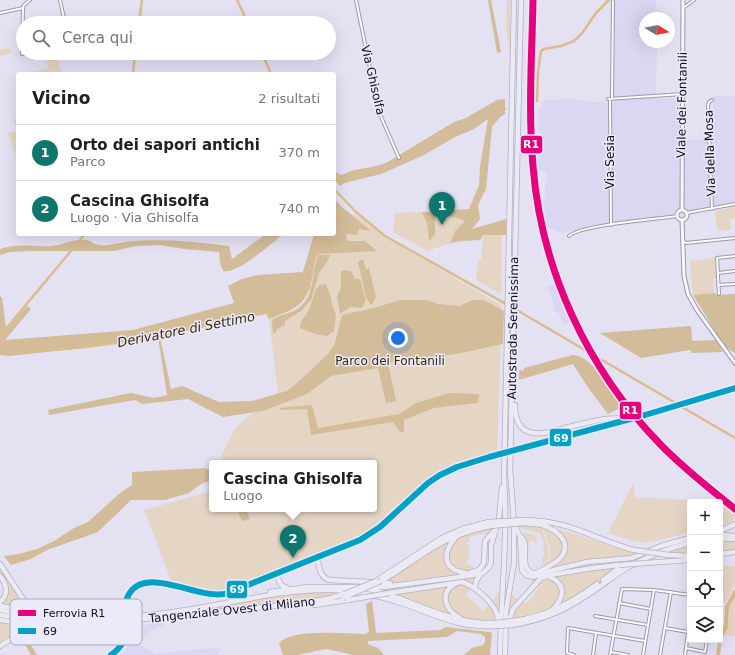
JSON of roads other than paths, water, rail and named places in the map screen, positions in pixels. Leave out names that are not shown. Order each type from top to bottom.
[{"type":"highway","name":"Autostrada Serenissima","points":[[500,654],[504,555],[504,478],[514,0]]},
{"type":"highway","name":"Autostrada Serenissima","points":[[505,655],[506,611],[514,563],[514,524],[510,477],[521,0]]},
{"type":"highway","points":[[513,359],[515,414],[519,425],[529,433],[544,434],[606,419],[645,415]]},
{"type":"highway","points":[[475,588],[476,581],[491,563],[492,545],[497,527],[504,478]]},
{"type":"highway","points":[[523,521],[566,530],[634,550],[687,556]]},
{"type":"highway","points":[[343,596],[376,581],[442,538],[462,529],[489,524],[523,521],[559,524],[610,543]]},
{"type":"highway","points":[[322,604],[381,581],[431,548],[459,534],[489,524]]},
{"type":"highway","points":[[514,524],[525,543],[526,569],[533,573],[540,572],[561,558],[564,547],[563,539],[560,534],[542,524]]},
{"type":"highway","points":[[723,530],[735,524]]},
{"type":"highway","points":[[317,558],[322,576],[332,580],[388,584],[467,573],[476,571],[482,566],[485,541],[497,527]]},
{"type":"highway","points":[[459,534],[448,547],[446,554],[447,559],[452,568],[467,573]]},
{"type":"highway","points":[[723,535],[735,536]]},
{"type":"highway","points":[[520,536],[521,568],[524,573],[531,577],[587,562],[629,558],[644,554]]},
{"type":"highway","points":[[513,623],[559,608],[578,598],[621,567],[644,554],[661,546],[687,539]]},
{"type":"highway","points":[[723,539],[735,539]]},
{"type":"highway","points":[[360,587],[387,594],[448,617],[494,624],[534,621],[562,610],[581,600],[630,566],[657,554],[687,544]]},
{"type":"highway","points":[[723,554],[735,552]]},
{"type":"highway","points":[[506,643],[510,617],[513,609],[541,578],[593,568],[687,560]]},
{"type":"highway","points":[[0,564],[23,599]]},
{"type":"highway","points":[[276,574],[279,581],[285,588],[319,586],[389,586],[480,575]]},
{"type":"highway","points":[[0,576],[5,584],[6,591],[5,597],[0,602]]},
{"type":"highway","points":[[548,576],[558,582],[562,591],[558,602],[548,612]]},
{"type":"highway","points":[[256,608],[284,608],[322,604],[389,592],[462,582],[475,588],[496,612],[498,620],[500,654]]},
{"type":"highway","points":[[462,582],[454,584],[449,588],[445,596],[450,612],[466,620]]},
{"type":"highway","points":[[226,603],[250,596],[295,588]]},
{"type":"highway","name":"Tangenziale Ovest di Milano","points":[[142,614],[202,607],[294,591],[331,590],[366,594],[384,598],[461,623],[494,624]]},
{"type":"highway","name":"Tangenziale Ovest di Milano","points":[[142,619],[313,602],[343,596]]},
{"type":"highway","points":[[0,606],[10,607]]},
{"type":"highway","name":"Tangenziale Ovest di Milano","points":[[0,610],[10,612]]},
{"type":"highway","name":"Tangenziale Ovest di Milano","points":[[0,615],[10,617]]},
{"type":"highway","points":[[0,620],[10,621]]},
{"type":"highway","points":[[0,646],[10,639]]},
{"type":"main road","name":"Viale dei Fontanili","points":[[682,210],[684,0]]},
{"type":"main road","points":[[682,220],[686,219],[686,214],[682,210],[678,212],[677,216],[682,220],[684,242],[682,246],[686,289],[697,310],[734,362]]},
{"type":"street","points":[[23,16],[24,4],[30,0]]},
{"type":"street","points":[[60,0],[63,16]]},
{"type":"street","name":"Via Ghisolfa","points":[[356,0],[379,112],[399,158]]},
{"type":"street","points":[[684,8],[694,0]]},
{"type":"street","name":"Via Sesia","points":[[611,224],[610,99],[613,1]]},
{"type":"street","points":[[0,13],[23,8]]},
{"type":"street","points":[[610,99],[683,94]]},
{"type":"street","name":"Via della Mosa","points":[[712,100],[708,102],[712,209]]},
{"type":"street","points":[[686,214],[735,204]]},
{"type":"street","points":[[570,236],[575,232],[611,224],[677,216]]},
{"type":"street","points":[[684,242],[735,238]]},
{"type":"street","points":[[719,294],[717,258],[735,256]]},
{"type":"street","points":[[718,273],[735,271]]},
{"type":"street","points":[[718,285],[735,284]]},
{"type":"street","points":[[127,599],[137,585],[150,582],[220,595],[360,540],[374,532],[386,522],[418,491],[440,475],[457,467],[670,408],[734,388]]},
{"type":"street","points":[[628,655],[611,654],[622,589],[654,590],[687,595]]},
{"type":"street","points":[[643,655],[654,590]]},
{"type":"street","points":[[660,655],[671,592]]},
{"type":"street","points":[[619,603],[651,608]]},
{"type":"street","points":[[595,616],[648,625]]},
{"type":"street","points":[[574,655],[567,653],[568,628],[645,641]]},
{"type":"street","points":[[665,628],[687,632]]},
{"type":"street","points":[[592,655],[596,633]]},
{"type":"street","points":[[685,655],[687,640]]},
{"type":"street","points":[[686,648],[705,652],[706,643]]},
{"type":"street","points":[[111,655],[122,645]]},
{"type":"waterway","points":[[140,16],[142,0]]},
{"type":"waterway","points":[[237,0],[245,16]]},
{"type":"waterway","name":"Derivatore di Settimo","points":[[537,101],[538,72],[541,51],[574,41],[583,32],[596,13],[609,0]]},
{"type":"waterway","points":[[133,72],[134,60]]},
{"type":"waterway","points":[[265,60],[270,72]]},
{"type":"waterway","points":[[336,191],[356,212],[385,236],[515,309],[735,438]]},
{"type":"waterway","name":"Derivatore di Settimo","points":[[336,215],[345,212]]},
{"type":"waterway","points":[[0,336],[83,236]]},
{"type":"waterway","name":"Derivatore di Settimo","points":[[0,352],[10,353],[85,347],[131,341],[282,309],[309,288],[320,236]]},
{"type":"waterway","points":[[2,344],[9,346],[115,336],[199,319],[251,306]]},
{"type":"waterway","points":[[288,394],[301,387],[329,364],[334,358],[341,346],[346,323],[361,317],[409,312],[415,313]]},
{"type":"waterway","name":"Derivatore di Settimo","points":[[1,354],[9,353]]},
{"type":"waterway","points":[[286,408],[309,407],[315,430],[398,418],[433,404],[452,400]]},
{"type":"waterway","points":[[723,632],[726,626],[727,607],[735,592]]},
{"type":"waterway","points":[[718,655],[720,643]]},
{"type":"rail line","name":"R1","points":[[533,0],[531,104],[533,166],[538,204],[546,242],[557,279],[572,316],[590,350],[610,383],[634,415],[660,444],[696,478],[735,509]]},
{"type":"place","name":"Orto dei sapori antichi","points":[[442,225]]},
{"type":"place","name":"Cascina Ghisolfa","points":[[293,558]]},
{"type":"park label","name":"Parco dei Fontanili","points":[[390,361]]}]
